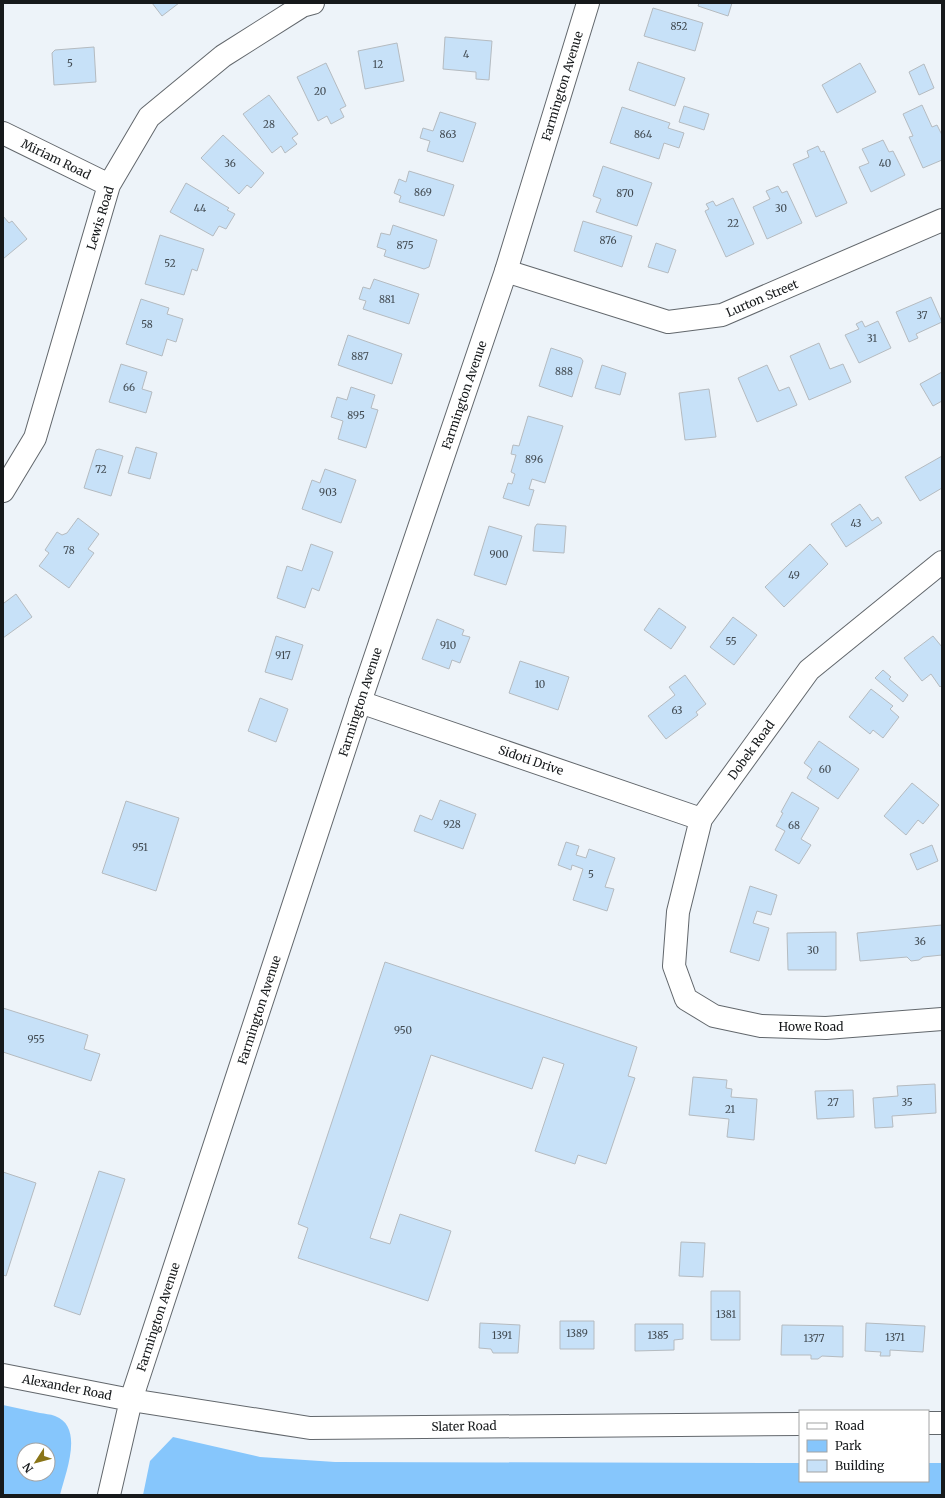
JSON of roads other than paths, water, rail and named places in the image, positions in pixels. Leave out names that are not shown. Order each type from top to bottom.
[{"type":"street","name":"Lewis Road","points":[[3,491],[35,438],[109,185],[149,117],[222,56],[302,6],[314,3]]},
{"type":"street","name":"Farmington Avenue","points":[[109,1495],[131,1400],[360,702],[506,271],[588,3]]},
{"type":"street","name":"Miriam Road","points":[[3,133],[109,185]]},
{"type":"street","name":"Lurton Street","points":[[506,271],[668,322],[722,315],[942,220]]},
{"type":"street","name":"Dobek Road","points":[[686,998],[674,966],[678,912],[701,819],[809,670],[942,562]]},
{"type":"street","name":"Sidoti Drive","points":[[360,702],[701,819]]},
{"type":"street","name":"Howe Road","points":[[686,998],[714,1016],[761,1026],[826,1028],[942,1019]]},
{"type":"street","name":"Alexander Road","points":[[3,1375],[131,1400]]},
{"type":"street","name":"Slater Road","points":[[131,1400],[310,1428],[799,1424]]},
{"type":"street","points":[[929,1423],[942,1423]]}]
